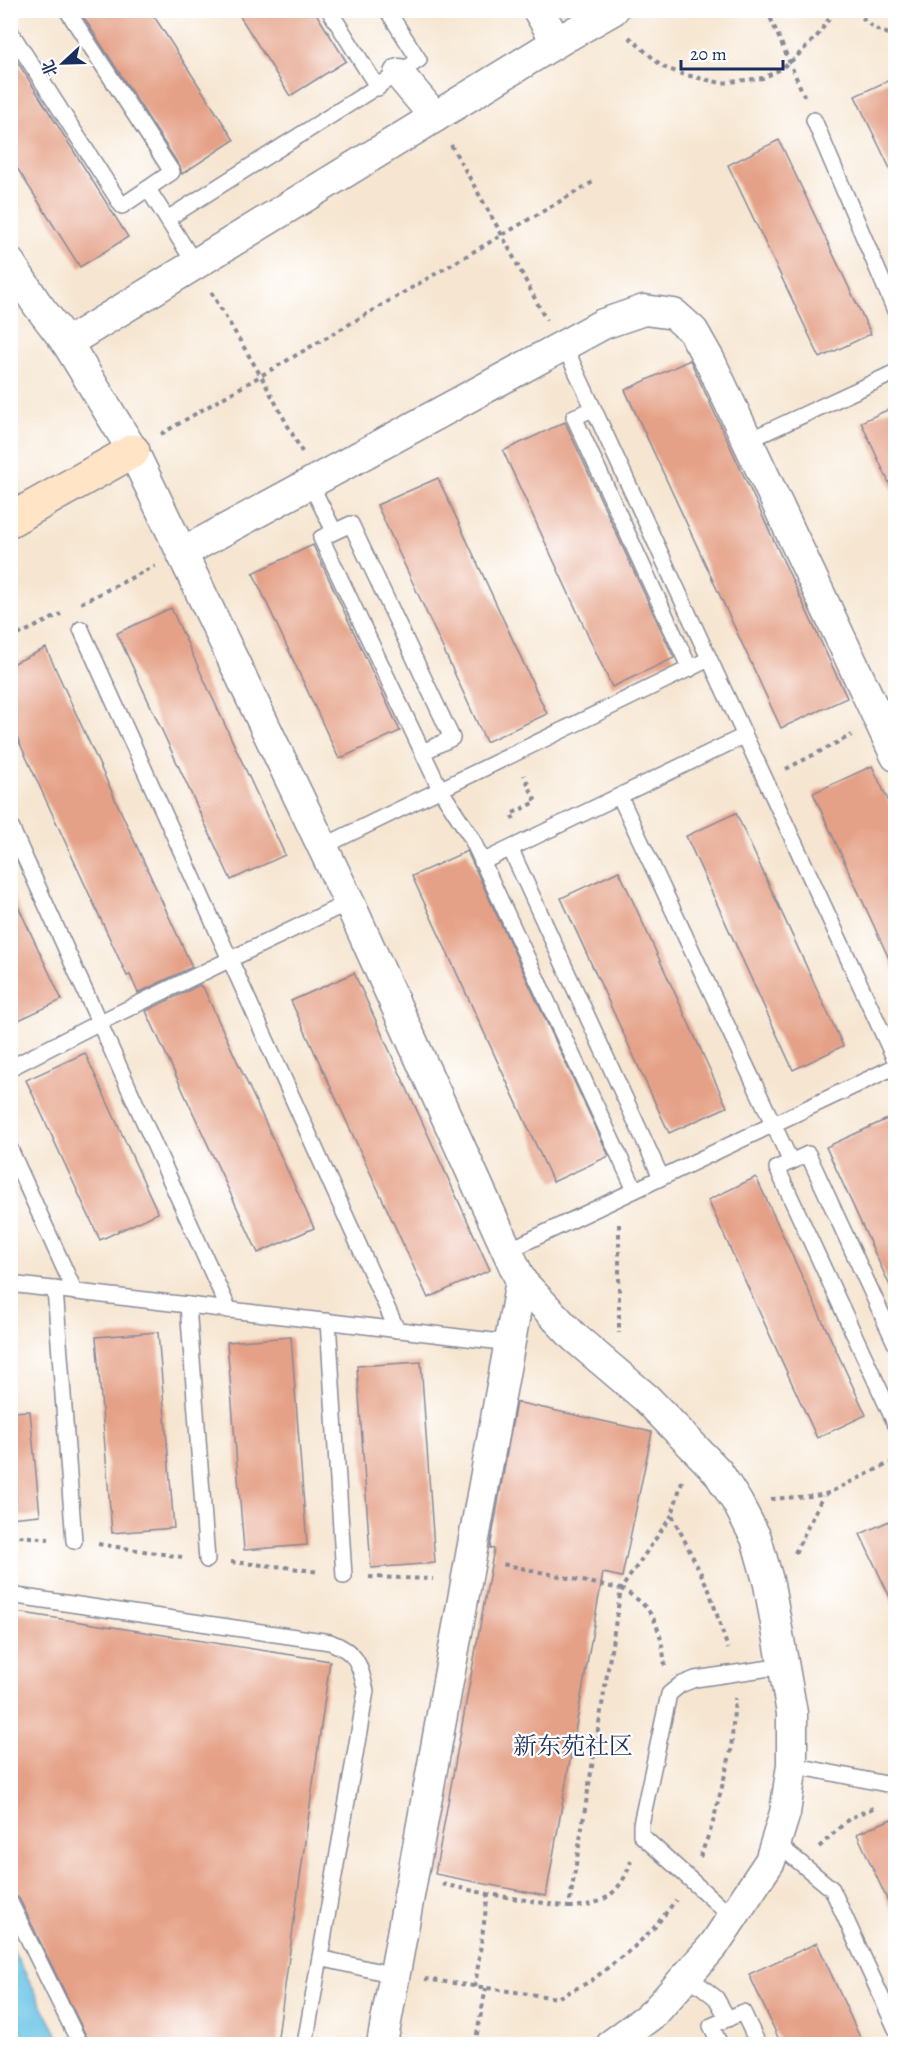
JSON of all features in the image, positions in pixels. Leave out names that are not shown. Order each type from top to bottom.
[{"type":"main road","points":[[10,520],[133,451]]},
{"type":"street","points":[[537,10],[557,42]]},
{"type":"street","points":[[67,343],[557,42],[610,12]]},
{"type":"street","points":[[388,81],[435,117]]},
{"type":"street","points":[[10,263],[37,304],[67,343],[133,451],[349,902],[521,1281],[574,1336],[645,1398],[718,1472],[756,1538],[770,1584],[792,1713],[792,1765],[784,1813],[776,1843],[770,1861],[714,1945],[654,2013],[612,2044]]},
{"type":"street","points":[[182,553],[603,324],[644,310],[674,314],[693,331],[896,756]]},
{"type":"street","points":[[382,2044],[521,1281]]},
{"type":"lane","points":[[10,31],[122,206],[172,172],[67,10]]},
{"type":"lane","points":[[328,10],[388,81]]},
{"type":"lane","points":[[167,219],[419,60],[387,10]]},
{"type":"lane","points":[[814,120],[896,313]]},
{"type":"lane","points":[[148,189],[195,264]]},
{"type":"lane","points":[[507,1251],[896,1064],[562,346]]},
{"type":"lane","points":[[747,441],[896,372]]},
{"type":"lane","points":[[593,409],[574,417],[690,669]]},
{"type":"lane","points":[[313,481],[334,531]]},
{"type":"lane","points":[[423,753],[452,738],[351,524],[321,538],[440,789],[471,837],[635,1190]]},
{"type":"lane","points":[[81,629],[397,1330]]},
{"type":"lane","points":[[322,847],[709,660]]},
{"type":"lane","points":[[482,862],[744,736]]},
{"type":"lane","points":[[620,796],[791,1162]]},
{"type":"lane","points":[[10,825],[229,1310]]},
{"type":"lane","points":[[511,850],[661,1177]]},
{"type":"lane","points":[[10,1068],[349,902]]},
{"type":"lane","points":[[10,1149],[75,1292]]},
{"type":"lane","points":[[896,1345],[807,1154],[777,1168],[891,1404],[896,1425]]},
{"type":"lane","points":[[10,1284],[510,1343]]},
{"type":"lane","points":[[55,1289],[74,1541]]},
{"type":"lane","points":[[188,1305],[207,1560]]},
{"type":"lane","points":[[328,1322],[344,1576]]},
{"type":"lane","points":[[10,1595],[330,1642],[344,1647],[359,1662],[366,1691],[305,2044]]},
{"type":"lane","points":[[733,1918],[641,1835],[641,1824],[669,1694],[680,1685],[695,1679],[784,1666]]},
{"type":"lane","points":[[792,1765],[896,1786]]},
{"type":"lane","points":[[776,1843],[832,1890],[896,2029]]},
{"type":"lane","points":[[10,1902],[80,2044]]},
{"type":"lane","points":[[320,1958],[394,1975]]},
{"type":"lane","points":[[687,1975],[716,1998],[728,2019]]},
{"type":"lane","points":[[720,2044],[711,2026],[743,2012],[758,2044]]},
{"type":"path","points":[[767,10],[814,120]]},
{"type":"path","points":[[610,12],[622,31],[663,67],[721,83],[763,78],[790,63],[818,35],[835,10]]},
{"type":"path","points":[[857,10],[864,20],[878,31],[896,35]]},
{"type":"path","points":[[435,117],[562,346]]},
{"type":"path","points":[[133,451],[593,182]]},
{"type":"path","points":[[195,264],[261,376],[313,481]]},
{"type":"path","points":[[81,603],[182,553]]},
{"type":"path","points":[[10,639],[71,609]]},
{"type":"path","points":[[764,780],[879,721]]},
{"type":"path","points":[[514,754],[536,802],[511,814],[525,842]]},
{"type":"path","points":[[619,1197],[620,1376]]},
{"type":"path","points":[[737,1502],[824,1495],[896,1460]]},
{"type":"path","points":[[770,1584],[798,1549],[824,1495]]},
{"type":"path","points":[[569,1907],[621,1589],[672,1515]]},
{"type":"path","points":[[10,1535],[74,1541],[344,1576],[468,1569],[621,1589],[637,1597],[651,1614],[664,1653],[669,1694]]},
{"type":"path","points":[[801,1864],[850,1818],[878,1807]]},
{"type":"path","points":[[412,1877],[488,1894],[569,1907],[592,1903],[615,1891],[622,1884],[641,1835]]},
{"type":"path","points":[[475,1987],[488,1894]]},
{"type":"path","points":[[475,2044],[486,1988]]},
{"type":"water","points":[[11,1946],[62,2044],[11,2044]]},
{"type":"building","points":[[79,10],[150,10],[234,140],[182,174],[180,167]]},
{"type":"building","points":[[236,10],[314,10],[346,61],[290,96]]},
{"type":"building","points":[[10,50],[128,237],[80,267],[10,157]]},
{"type":"building","points":[[896,77],[896,181],[855,96]]},
{"type":"building","points":[[779,140],[871,334],[820,358],[728,165]]},
{"type":"building","points":[[690,360],[847,698],[781,728],[625,390]]},
{"type":"building","points":[[896,406],[896,498],[861,422]]},
{"type":"building","points":[[565,422],[674,658],[612,687],[503,451]]},
{"type":"building","points":[[438,478],[547,714],[486,742],[377,505]]},
{"type":"building","points":[[313,545],[400,731],[339,759],[253,573]]},
{"type":"building","points":[[171,608],[285,855],[231,880],[117,633]]},
{"type":"building","points":[[46,648],[192,967],[138,993],[130,975],[127,976],[10,722],[10,665]]},
{"type":"building","points":[[872,766],[896,817],[896,974],[813,793]]},
{"type":"building","points":[[736,813],[843,1046],[793,1070],[686,836]]},
{"type":"building","points":[[467,851],[609,1156],[553,1182],[412,876]]},
{"type":"building","points":[[619,871],[727,1107],[669,1133],[561,898]]},
{"type":"building","points":[[10,889],[62,1000],[10,1024]]},
{"type":"building","points":[[354,973],[490,1270],[428,1298],[291,1001]]},
{"type":"building","points":[[200,985],[203,987],[314,1228],[258,1253],[146,1011]]},
{"type":"building","points":[[85,1053],[158,1213],[100,1240],[26,1080]]},
{"type":"building","points":[[896,1115],[896,1299],[826,1147]]},
{"type":"building","points":[[756,1177],[866,1415],[817,1438],[708,1200]]},
{"type":"building","points":[[158,1332],[174,1528],[112,1533],[96,1337]]},
{"type":"building","points":[[291,1337],[307,1545],[244,1550],[227,1342]]},
{"type":"building","points":[[421,1362],[435,1563],[371,1568],[357,1366]]},
{"type":"building","points":[[516,1402],[652,1432],[622,1577],[603,1573],[546,1896],[435,1874],[494,1549],[490,1548]]},
{"type":"building","points":[[30,1411],[40,1515],[10,1518],[10,1412]]},
{"type":"building","points":[[896,1518],[896,1610],[860,1534]]},
{"type":"building","points":[[10,1611],[330,1661],[277,2044],[90,2044],[19,1898],[10,1892]]},
{"type":"building","points":[[896,1817],[896,1919],[857,1834]]},
{"type":"building","points":[[817,1943],[863,2044],[781,2044],[749,1974]]},
{"type":"district","name":"新东苑社区","points":[[573,1746]]}]
